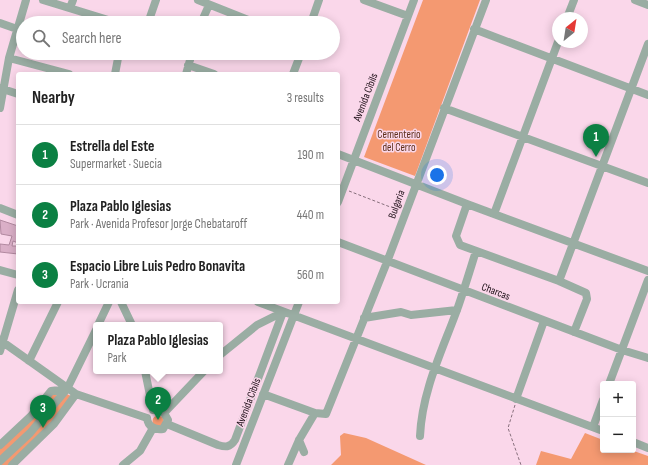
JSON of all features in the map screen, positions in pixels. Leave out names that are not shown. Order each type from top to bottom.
[{"type":"street","points":[[21,16],[26,0]]},
{"type":"street","points":[[43,0],[96,16]]},
{"type":"street","points":[[70,8],[73,0]]},
{"type":"street","points":[[150,16],[156,0]]},
{"type":"street","points":[[198,0],[238,16]]},
{"type":"street","points":[[313,16],[319,0]]},
{"type":"street","points":[[364,0],[408,16]]},
{"type":"street","name":"Avenida Cibils","points":[[340,197],[414,0]]},
{"type":"street","name":"Bulgaria","points":[[316,413],[326,414],[387,262],[404,212],[486,0]]},
{"type":"street","points":[[569,12],[574,0]]},
{"type":"street","points":[[635,0],[648,5]]},
{"type":"street","points":[[204,16],[209,5]]},
{"type":"street","points":[[0,23],[16,29]]},
{"type":"street","points":[[474,29],[648,94]]},
{"type":"street","points":[[0,108],[2,88],[16,33]]},
{"type":"street","points":[[559,281],[648,44]]},
{"type":"street","points":[[494,214],[556,48]]},
{"type":"street","points":[[9,58],[16,60]]},
{"type":"street","points":[[16,60],[62,72]]},
{"type":"street","points":[[114,72],[117,60]]},
{"type":"street","points":[[186,72],[190,60]]},
{"type":"street","points":[[294,72],[298,60]]},
{"type":"street","points":[[188,65],[208,72]]},
{"type":"street","points":[[2,88],[16,93]]},
{"type":"street","points":[[444,108],[648,183]]},
{"type":"street","points":[[340,155],[467,204],[648,271]]},
{"type":"street","points":[[467,204],[456,240],[460,245],[559,281],[586,293],[587,299],[574,332]]},
{"type":"street","points":[[0,208],[16,214]]},
{"type":"street","name":"Charcas","points":[[340,243],[463,291],[622,350],[648,358]]},
{"type":"street","points":[[420,436],[421,413],[434,368],[457,310],[476,251]]},
{"type":"street","points":[[0,270],[16,274]]},
{"type":"street","points":[[610,381],[648,280]]},
{"type":"street","points":[[0,350],[16,296]]},
{"type":"street","points":[[29,361],[57,304]]},
{"type":"street","points":[[99,322],[108,304]]},
{"type":"street","points":[[123,304],[131,322]]},
{"type":"street","points":[[267,304],[283,312],[600,430]]},
{"type":"street","name":"Avenida Cibils","points":[[236,465],[298,304]]},
{"type":"street","points":[[364,318],[401,312],[410,315],[457,310]]},
{"type":"street","points":[[223,353],[257,325],[283,312]]},
{"type":"street","points":[[167,424],[218,445],[226,447],[231,445],[283,312]]},
{"type":"street","points":[[516,399],[544,321]]},
{"type":"street","points":[[0,461],[30,434],[67,389],[93,336]]},
{"type":"street","points":[[2,341],[76,394],[147,418]]},
{"type":"street","points":[[146,374],[153,410],[147,418]]},
{"type":"street","points":[[164,413],[201,374]]},
{"type":"street","points":[[0,445],[31,416],[51,391],[67,389]]},
{"type":"street","points":[[12,465],[54,424],[76,394]]},
{"type":"street","points":[[263,394],[316,413],[299,440],[288,465]]},
{"type":"street","points":[[593,427],[600,408]]},
{"type":"street","points":[[147,418],[149,424],[153,428],[163,429],[167,424],[168,418],[164,413],[153,410]]},
{"type":"street","points":[[124,465],[140,450],[153,428]]},
{"type":"street","points":[[299,440],[304,452]]},
{"type":"street","points":[[636,443],[648,448]]},
{"type":"path","points":[[343,189],[404,212]]},
{"type":"path","points":[[516,399],[508,428],[521,465]]},
{"type":"green space","name":"Cementerio del Cerro","points":[[423,0],[480,0],[415,176],[364,157]]},
{"type":"green space","points":[[59,392],[46,413],[0,458],[0,447],[52,394]]},
{"type":"green space","points":[[67,394],[71,396],[60,414],[10,465],[0,465],[30,437]]},
{"type":"green space","points":[[156,416],[160,416],[162,417],[162,425],[156,426],[153,423],[153,419]]},
{"type":"green space","points":[[344,433],[366,438],[426,465],[331,465],[341,455],[340,436]]},
{"type":"green space","points":[[585,433],[600,439],[600,453],[636,453],[636,452],[648,456],[648,465],[536,465],[541,451],[571,459]]},
{"type":"building","points":[[0,220],[16,225],[16,242],[13,241],[12,246],[16,246],[16,254],[0,252],[0,244],[9,245],[12,236],[1,234]]},
{"type":"place","name":"Estrella del Este","points":[[596,157]]},
{"type":"place","name":"Plaza Pablo Iglesias","points":[[158,420]]},
{"type":"place","name":"Espacio Libre Luis Pedro Bonavita","points":[[43,428]]}]
